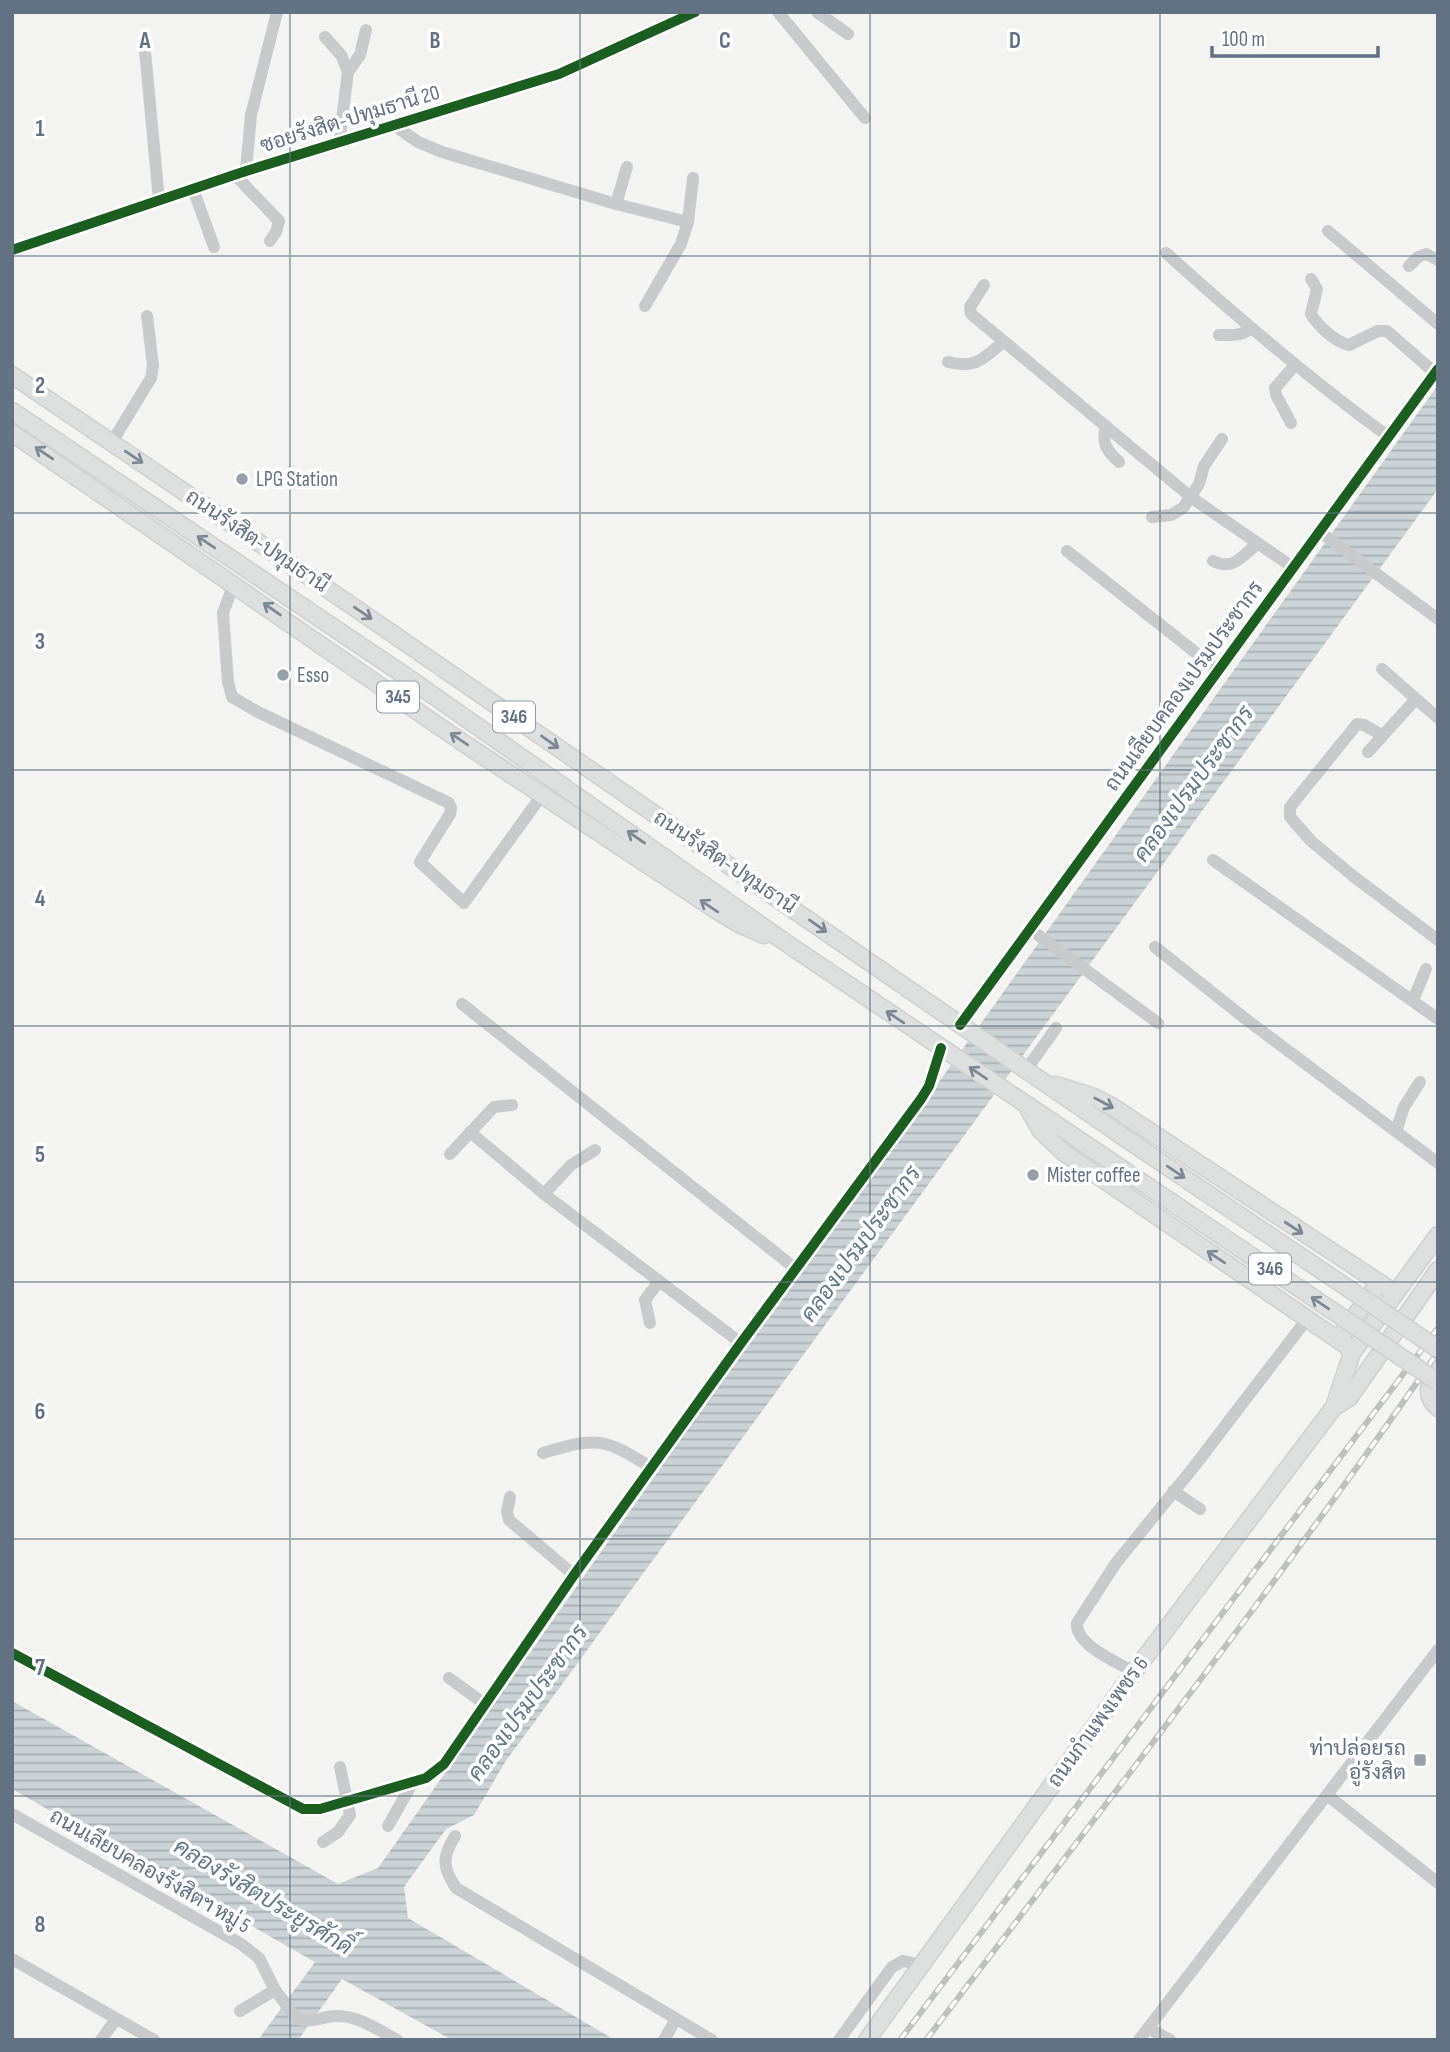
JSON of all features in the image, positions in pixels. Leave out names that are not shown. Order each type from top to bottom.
[{"type":"main road","name":"ถนนรังสิต-ปทุมธานี","points":[[12,375],[1119,1134],[1438,1349]]},
{"type":"main road","points":[[12,382],[57,405]]},
{"type":"main road","name":"ถนนรังสิต-ปทุมธานี","points":[[12,411],[407,677],[946,1052],[1438,1382]]},
{"type":"main road","name":"345","points":[[12,433],[542,795],[729,918],[792,947]]},
{"type":"main road","points":[[1040,1080],[1094,1097],[1113,1107],[1395,1293]]},
{"type":"main road","points":[[1027,1106],[1041,1131],[1063,1152],[1307,1319],[1352,1353]]},
{"type":"main road","name":"ถนนกำแพงเพชร 6","points":[[867,2040],[1133,1672],[1334,1407],[1352,1353],[1438,1236]]},
{"type":"main road","name":"ถนนกำแพงเพชร 6","points":[[1334,1407],[1349,1398],[1438,1270]]},
{"type":"main road","points":[[1337,1340],[1378,1283]]},
{"type":"main road","points":[[1438,1370],[1430,1383],[1428,1393],[1430,1401],[1438,1408]]},
{"type":"street","points":[[270,241],[279,221],[240,173],[251,115],[277,12]]},
{"type":"street","points":[[778,12],[865,118]]},
{"type":"street","points":[[817,12],[848,34]]},
{"type":"street","name":"ซอยรังสิต-ปทุมธานี 20","points":[[12,250],[240,173],[567,71],[691,13]]},
{"type":"street","points":[[339,143],[348,72],[360,55],[366,30]]},
{"type":"street","points":[[325,37],[341,55],[348,72]]},
{"type":"street","points":[[145,51],[159,200]]},
{"type":"street","points":[[395,126],[418,142],[442,152],[616,204],[688,222]]},
{"type":"street","points":[[616,204],[627,167]]},
{"type":"street","points":[[645,306],[681,244],[688,222],[693,178]]},
{"type":"street","points":[[193,189],[214,247]]},
{"type":"street","points":[[1328,230],[1438,324]]},
{"type":"street","points":[[1166,253],[1295,365],[1388,437]]},
{"type":"street","points":[[1409,266],[1418,257],[1426,254],[1438,260]]},
{"type":"street","points":[[1311,279],[1317,289],[1311,314],[1316,322],[1342,344],[1349,345],[1378,331],[1387,331],[1436,371]]},
{"type":"street","points":[[984,285],[970,310],[1003,342],[1054,381],[1192,498],[1294,568]]},
{"type":"street","points":[[112,442],[150,378],[153,366],[147,316]]},
{"type":"street","points":[[1219,335],[1244,334],[1251,328]]},
{"type":"street","points":[[948,362],[964,366],[974,363],[1003,342]]},
{"type":"street","points":[[1291,423],[1275,388],[1295,365]]},
{"type":"street","name":"ถนนเลียบคลองเปรมประชากร","points":[[965,1028],[1031,931],[1322,533],[1436,371]]},
{"type":"street","points":[[1106,426],[1104,445],[1119,462]]},
{"type":"street","points":[[1152,517],[1177,513],[1192,498],[1204,466],[1222,439]]},
{"type":"street","points":[[1322,533],[1438,619]]},
{"type":"street","points":[[1213,561],[1222,565],[1232,564],[1257,544]]},
{"type":"street","points":[[1067,551],[1219,671]]},
{"type":"street","points":[[234,583],[223,613],[228,682],[232,697],[449,803],[450,814],[421,862],[464,903],[542,795]]},
{"type":"street","points":[[1382,669],[1438,718]]},
{"type":"street","points":[[1368,752],[1415,700]]},
{"type":"street","points":[[1382,735],[1357,724],[1290,807],[1290,817],[1311,841],[1353,876],[1438,940]]},
{"type":"street","points":[[1213,860],[1438,1019]]},
{"type":"street","points":[[1031,931],[1158,1023]]},
{"type":"street","points":[[1155,947],[1438,1163]]},
{"type":"street","points":[[1413,1000],[1426,969]]},
{"type":"street","points":[[463,1004],[796,1269]]},
{"type":"street","points":[[1024,1068],[1056,1028]]},
{"type":"street","points":[[12,1653],[303,1808],[320,1809],[426,1778],[444,1764],[574,1575],[921,1099],[946,1052]]},
{"type":"street","points":[[1396,1131],[1404,1107],[1420,1082]]},
{"type":"street","points":[[450,1154],[495,1107],[512,1105]]},
{"type":"street","points":[[470,1132],[544,1194],[741,1343]]},
{"type":"street","points":[[544,1194],[571,1165],[595,1150]]},
{"type":"street","points":[[650,1323],[645,1300],[659,1281]]},
{"type":"street","points":[[1133,1672],[1085,1642],[1077,1632],[1077,1623],[1104,1580],[1307,1319]]},
{"type":"street","points":[[543,1453],[588,1441],[602,1442],[652,1468]]},
{"type":"street","points":[[1174,1492],[1200,1509]]},
{"type":"street","points":[[510,1497],[507,1511],[509,1520],[574,1575]]},
{"type":"street","points":[[1139,2040],[1438,1650]]},
{"type":"street","points":[[449,1678],[486,1705]]},
{"type":"street","points":[[323,1842],[347,1822],[350,1815],[340,1767]]},
{"type":"street","points":[[388,1826],[413,1782]]},
{"type":"street","points":[[1327,1795],[1438,1883]]},
{"type":"street","name":"ถนนเลียบคลองรังสิตฯ หมู่ 5","points":[[12,1814],[241,1944],[259,1958],[275,1990],[297,2019],[313,2022],[336,2016],[360,2020],[397,2040]]},
{"type":"street","points":[[454,1836],[445,1852],[444,1862],[456,1888],[712,2040]]},
{"type":"street","points":[[12,1959],[154,2040]]},
{"type":"street","points":[[839,2040],[892,1967],[902,1961],[922,1965]]},
{"type":"street","points":[[240,2011],[275,1990]]},
{"type":"street","points":[[664,2040],[676,2019]]},
{"type":"street","points":[[101,2040],[116,2020]]},
{"type":"street","points":[[1148,2028],[1170,2040]]},
{"type":"water","name":"คลองเปรมประชากร","points":[[1438,385],[1438,489],[505,1762],[474,1815],[446,1829],[404,1887],[408,1918],[615,2040],[452,2040],[342,1979],[298,2040],[258,2040],[315,1962],[12,1789],[12,1701],[338,1884],[378,1868],[721,1382]]},
{"type":"railway","points":[[900,2040],[1438,1328]]},
{"type":"railway","points":[[926,2040],[1250,1613],[1438,1352]]},
{"type":"cycle path","points":[[12,250],[246,171],[559,74],[695,12]]},
{"type":"cycle path","points":[[960,1025],[1438,369]]},
{"type":"cycle path","points":[[12,1653],[303,1809],[320,1809],[426,1778],[444,1764],[574,1575],[921,1099],[929,1086],[941,1048]]},
{"type":"place","name":"LPG Station","points":[[242,479]]},
{"type":"place","name":"Esso","points":[[283,675]]},
{"type":"place","name":"Mister coffee","points":[[1033,1175]]},
{"type":"place","name":"ท่าปล่อยรถ อู่รังสิต","points":[[1420,1760]]},
{"type":"water label","name":"คลองรังสิตประยูรศักดิ์","points":[[263,1897]]}]
